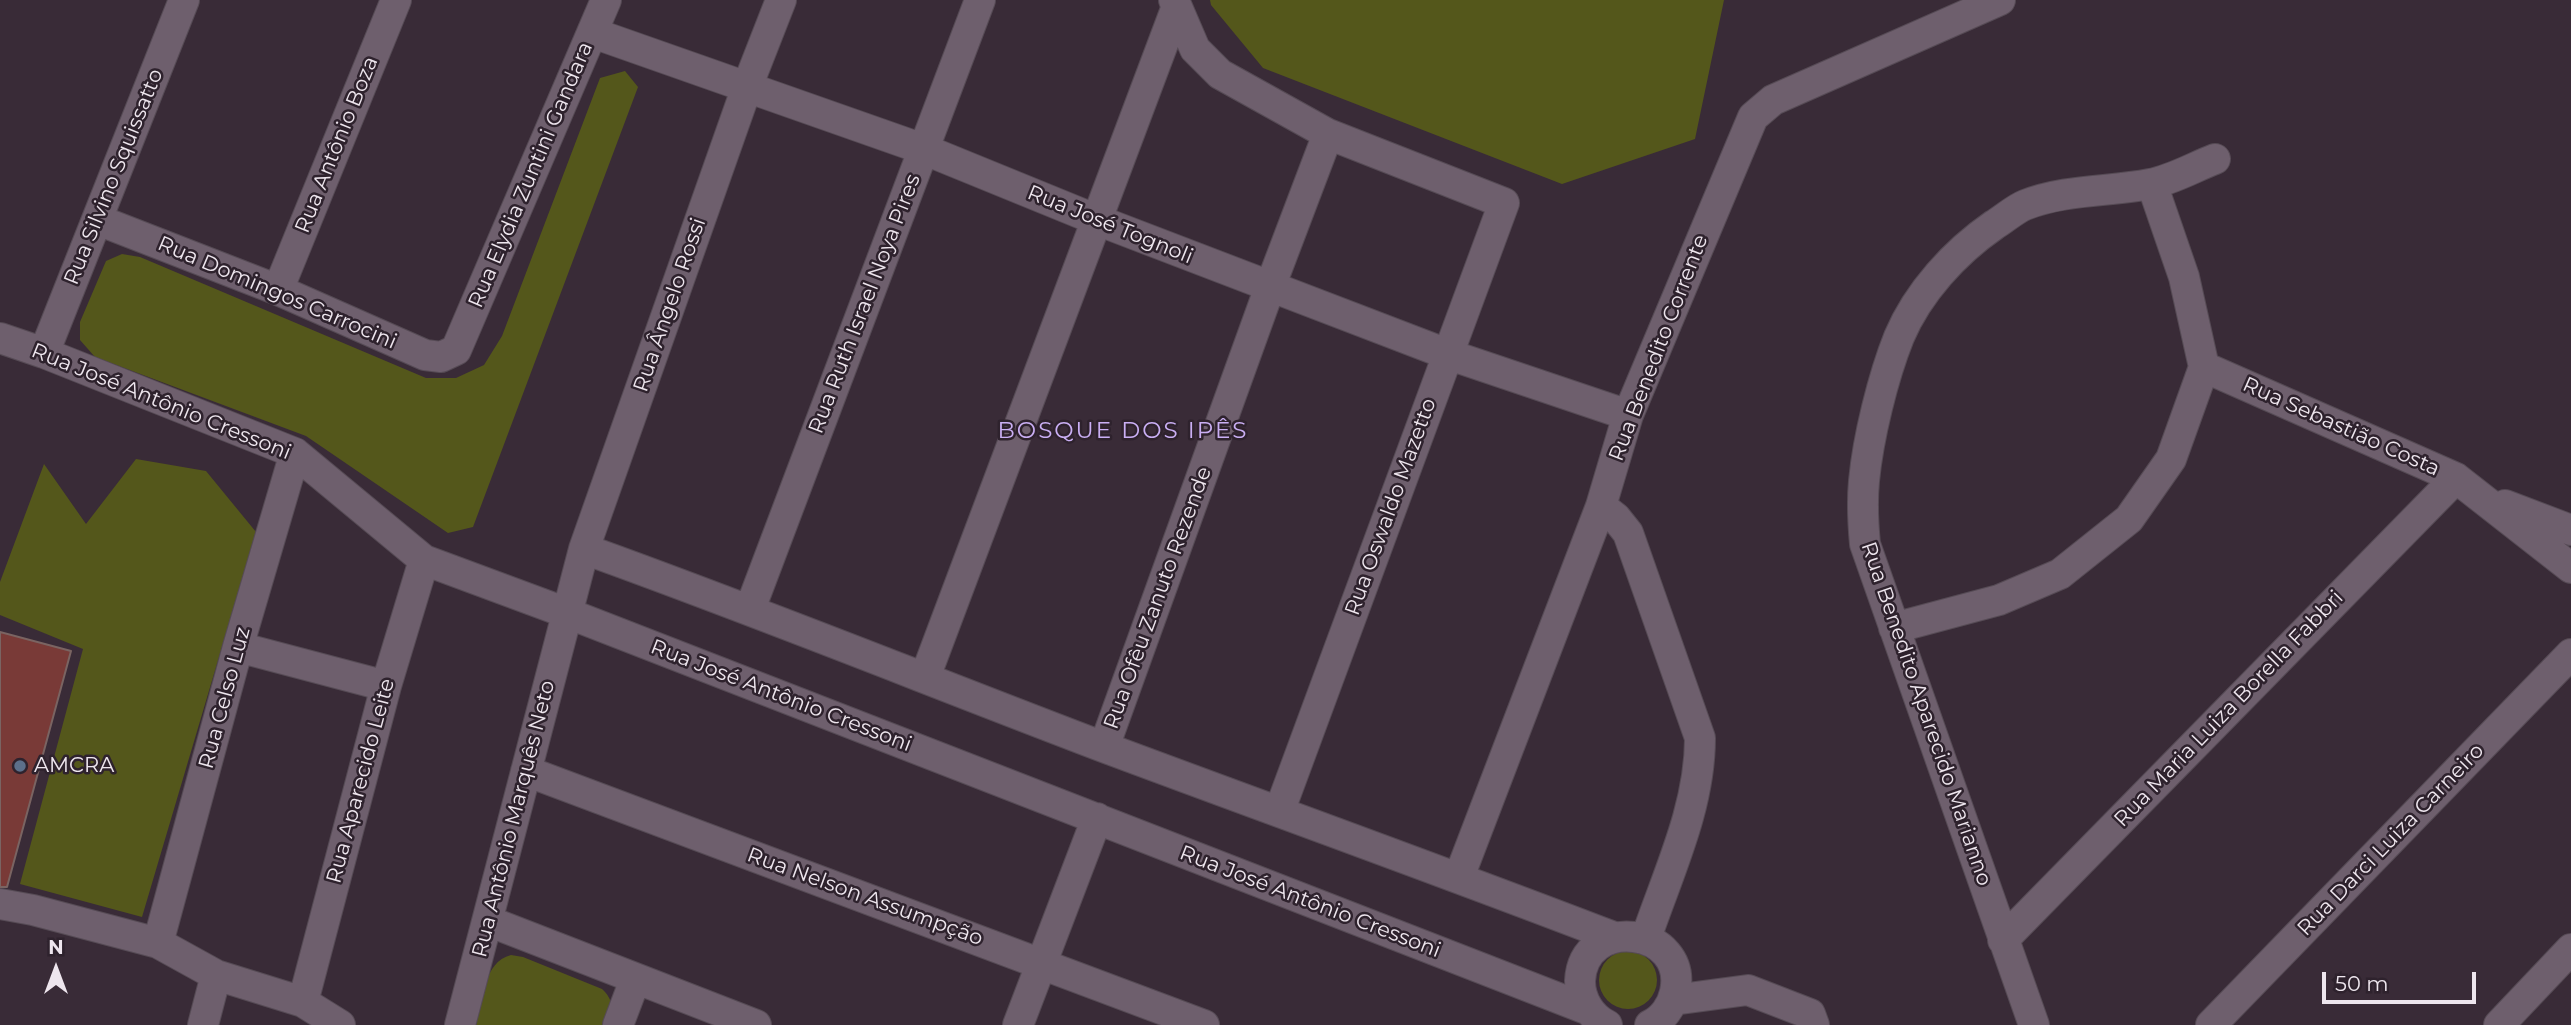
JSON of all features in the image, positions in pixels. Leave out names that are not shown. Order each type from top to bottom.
[{"type":"street","name":"Rua Silvino Squissatto","points":[[44,353],[184,0]]},
{"type":"street","name":"Rua Antônio Boza","points":[[278,290],[396,0]]},
{"type":"street","name":"Rua Elydia Zuntini Gandara","points":[[456,350],[606,0]]},
{"type":"street","name":"Rua Ângelo Rossi","points":[[567,613],[584,549],[747,88],[781,0]]},
{"type":"street","name":"Rua Ruth Israel Noya Pires","points":[[750,609],[980,0]]},
{"type":"street","name":"Rua Benedito Corrente","points":[[1459,877],[1601,506],[1629,415],[1753,117],[1773,100],[1995,1]]},
{"type":"street","points":[[1175,5],[1195,49],[1220,74],[1328,134]]},
{"type":"street","points":[[925,677],[1175,5]]},
{"type":"street","name":"Rua José Tognoli","points":[[593,33],[923,149],[1097,220],[1447,354],[1629,415]]},
{"type":"street","name":"Rua Oswaldo Mazetto","points":[[1279,812],[1504,203],[1328,134]]},
{"type":"street","name":"Rua Ofêu Zanuto Rezende","points":[[1104,747],[1269,287],[1328,134]]},
{"type":"street","name":"Rua Benedito Aparecido Marianno","points":[[2034,1025],[1865,544],[1864,480],[1881,396],[1900,336],[1922,298],[1950,262],[1984,232],[2024,205],[2082,190],[2152,184],[2214,159]]},
{"type":"street","points":[[1894,628],[1999,600],[2060,573],[2129,519],[2171,459],[2204,367],[2184,277],[2152,184]]},
{"type":"street","name":"Rua Domingos Carrocini","points":[[98,220],[278,290],[425,355],[441,357],[456,350]]},
{"type":"street","name":"Rua José Antônio Cressoni","points":[[0,338],[295,453],[424,560],[1097,818],[1598,1018]]},
{"type":"street","name":"Rua Sebastião Costa","points":[[2204,367],[2465,486]]},
{"type":"street","name":"Rua Celso Luz","points":[[158,943],[238,647],[295,453]]},
{"type":"street","points":[[2465,486],[2571,530]]},
{"type":"street","points":[[2465,486],[2571,568]]},
{"type":"street","name":"Rua Maria Luiza Borella Fabbri","points":[[2003,940],[2465,486]]},
{"type":"street","points":[[1601,506],[1616,517],[1629,533],[1700,738],[1700,763],[1692,807],[1646,939]]},
{"type":"street","points":[[584,549],[750,609],[1104,747],[1459,877],[1614,937]]},
{"type":"street","name":"Rua Aparecido Leite","points":[[303,1002],[386,686],[424,560]]},
{"type":"street","name":"Rua Antônio Marquês Neto","points":[[460,1025],[567,613]]},
{"type":"street","points":[[238,647],[386,686]]},
{"type":"street","name":"Rua Darci Luiza Carneiro","points":[[2211,1025],[2571,654]]},
{"type":"street","name":"Rua Nelson Assumpção","points":[[526,771],[1204,1025]]},
{"type":"street","points":[[1018,1025],[1097,818]]},
{"type":"street","points":[[0,904],[158,943],[216,975],[303,1002],[340,1025]]},
{"type":"street","points":[[488,921],[756,1025]]},
{"type":"street","points":[[1598,1018],[1582,997],[1580,982],[1583,968],[1595,949],[1614,937],[1630,935],[1659,946],[1669,957],[1675,971],[1673,1000],[1666,1013],[1650,1025]]},
{"type":"street","points":[[2499,1025],[2571,949]]},
{"type":"street","points":[[203,1025],[216,975]]},
{"type":"street","points":[[618,1025],[635,979]]},
{"type":"street","points":[[1673,1000],[1748,990],[1810,1014],[1814,1025]]},
{"type":"shaded area","points":[[1210,0],[1724,0],[1695,139],[1562,184],[1263,68],[1211,5]]},
{"type":"shaded area","points":[[625,71],[638,87],[473,527],[448,533],[306,436],[95,357],[80,340],[80,322],[106,261],[122,254],[140,257],[426,378],[456,378],[484,365],[502,336],[600,78]]},
{"type":"shaded area","points":[[136,459],[206,471],[256,532],[142,917],[20,884],[83,649],[0,615],[0,582],[44,464],[86,524]]},
{"type":"shaded area","points":[[1622,951],[1634,951],[1649,959],[1657,974],[1657,986],[1649,1001],[1634,1009],[1622,1009],[1607,1001],[1599,986],[1599,974],[1607,959]]},
{"type":"shaded area","points":[[511,955],[523,957],[602,989],[612,1006],[610,1025],[476,1025],[489,974],[502,959]]},
{"type":"building","name":"AMCRA","points":[[0,632],[71,651],[7,887],[0,887]]},
{"type":"place","name":"AMCRA","points":[[20,766]]},
{"type":"district","name":"BOSQUE DOS IPÊS","points":[[1123,431]]}]
